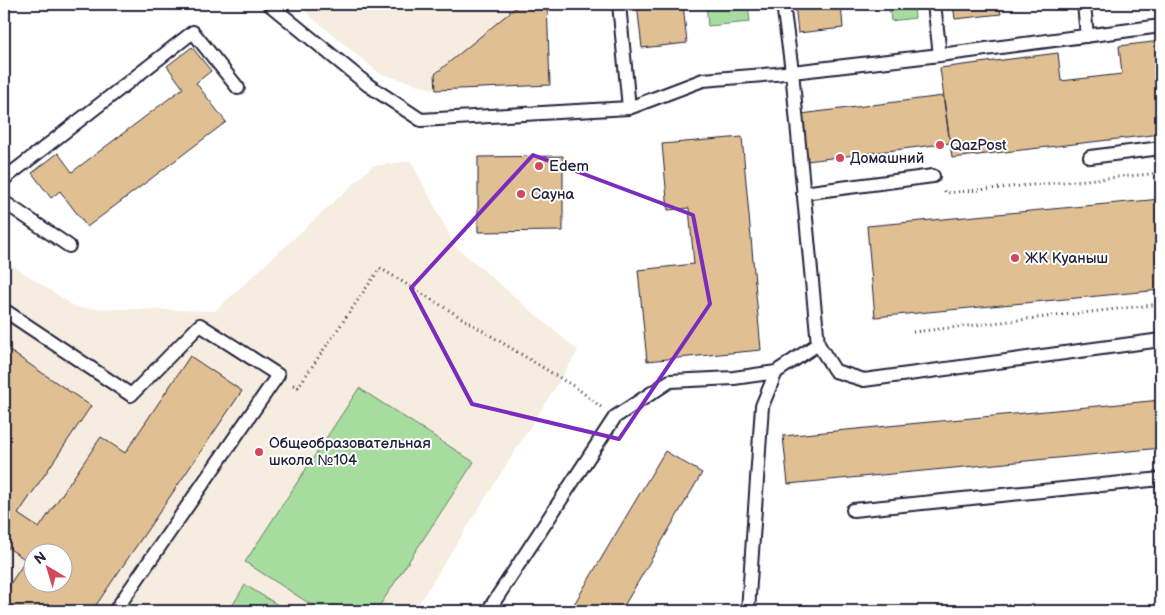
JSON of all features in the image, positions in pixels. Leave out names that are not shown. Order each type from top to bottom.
[{"type":"lane","points":[[269,4],[368,85],[421,120],[629,108],[703,80],[940,55],[1161,26]]},
{"type":"lane","points":[[619,4],[629,108]]},
{"type":"lane","points":[[783,4],[792,71],[818,344],[835,371],[864,380],[1161,340]]},
{"type":"lane","points":[[934,4],[940,55]]},
{"type":"lane","points":[[1084,4],[1087,36]]},
{"type":"lane","points":[[4,179],[193,32],[238,88]]},
{"type":"lane","points":[[1090,157],[1161,148]]},
{"type":"lane","points":[[803,193],[933,176]]},
{"type":"lane","points":[[4,202],[69,246]]},
{"type":"lane","points":[[4,310],[131,395],[200,325],[278,375],[115,611]]},
{"type":"lane","points":[[488,611],[615,417],[670,381],[734,378],[776,372],[818,344]]},
{"type":"lane","points":[[748,611],[762,406],[776,372]]},
{"type":"lane","points":[[853,510],[1161,480]]},
{"type":"path","points":[[946,193],[1161,173]]},
{"type":"path","points":[[278,375],[298,387],[380,268],[578,389],[615,417]]},
{"type":"path","points":[[913,332],[1161,304]]},
{"type":"highlighted area","points":[[533,155],[693,215],[710,304],[619,439],[472,404],[411,288]]},
{"type":"shaded area","points":[[296,4],[520,4],[435,74],[436,90],[379,73]]},
{"type":"shaded area","name":"Общеобразовательная школа №104","points":[[411,161],[455,246],[578,351],[414,611],[4,611],[4,260],[77,308],[215,311],[373,166]]},
{"type":"green space","points":[[706,4],[748,4],[750,22],[708,26]]},
{"type":"green space","points":[[889,4],[914,4],[915,18],[891,21]]},
{"type":"green space","points":[[359,388],[474,462],[376,611],[321,611],[245,562]]},
{"type":"green space","points":[[245,585],[288,611],[229,611]]},
{"type":"building","points":[[520,4],[547,4],[550,85],[436,90],[435,74]]},
{"type":"building","points":[[637,4],[683,4],[687,43],[642,48]]},
{"type":"building","points":[[795,4],[841,4],[843,28],[798,33]]},
{"type":"building","points":[[953,4],[999,4],[1001,14],[955,19]]},
{"type":"building","points":[[1107,4],[1130,4],[1107,6]]},
{"type":"building","points":[[1161,41],[1161,134],[952,158],[940,68],[1058,53],[1061,81],[1122,74],[1119,46]]},
{"type":"building","points":[[192,47],[211,71],[196,83],[226,122],[87,227],[60,191],[51,198],[32,173],[58,153],[72,172],[183,88],[167,66]]},
{"type":"building","points":[[943,96],[950,143],[807,161],[801,114]]},
{"type":"building","points":[[742,137],[761,350],[647,361],[638,270],[694,264],[689,208],[668,210],[662,144]]},
{"type":"building","name":"Сауна","points":[[563,156],[563,231],[478,232],[478,157]]},
{"type":"building","name":"ЖК Куаныш","points":[[1161,199],[1161,290],[875,317],[867,226]]},
{"type":"building","points":[[4,347],[91,406],[18,514],[39,528],[101,437],[125,453],[190,356],[242,391],[92,611],[4,611],[4,593],[22,566],[22,592],[72,592],[72,542],[22,542],[22,557],[4,545]]},
{"type":"building","points":[[1161,400],[1161,448],[788,484],[783,436]]},
{"type":"building","points":[[665,451],[702,473],[621,611],[570,611]]},
{"type":"place","name":"QazPost","points":[[940,145]]},
{"type":"place","name":"Домашний","points":[[840,158]]},
{"type":"place","name":"Edem","points":[[539,166]]},
{"type":"place","name":"Сауна","points":[[521,194]]},
{"type":"place","name":"ЖК Куаныш","points":[[1015,258]]},
{"type":"place","name":"Общеобразовательная школа №104","points":[[259,452]]}]
